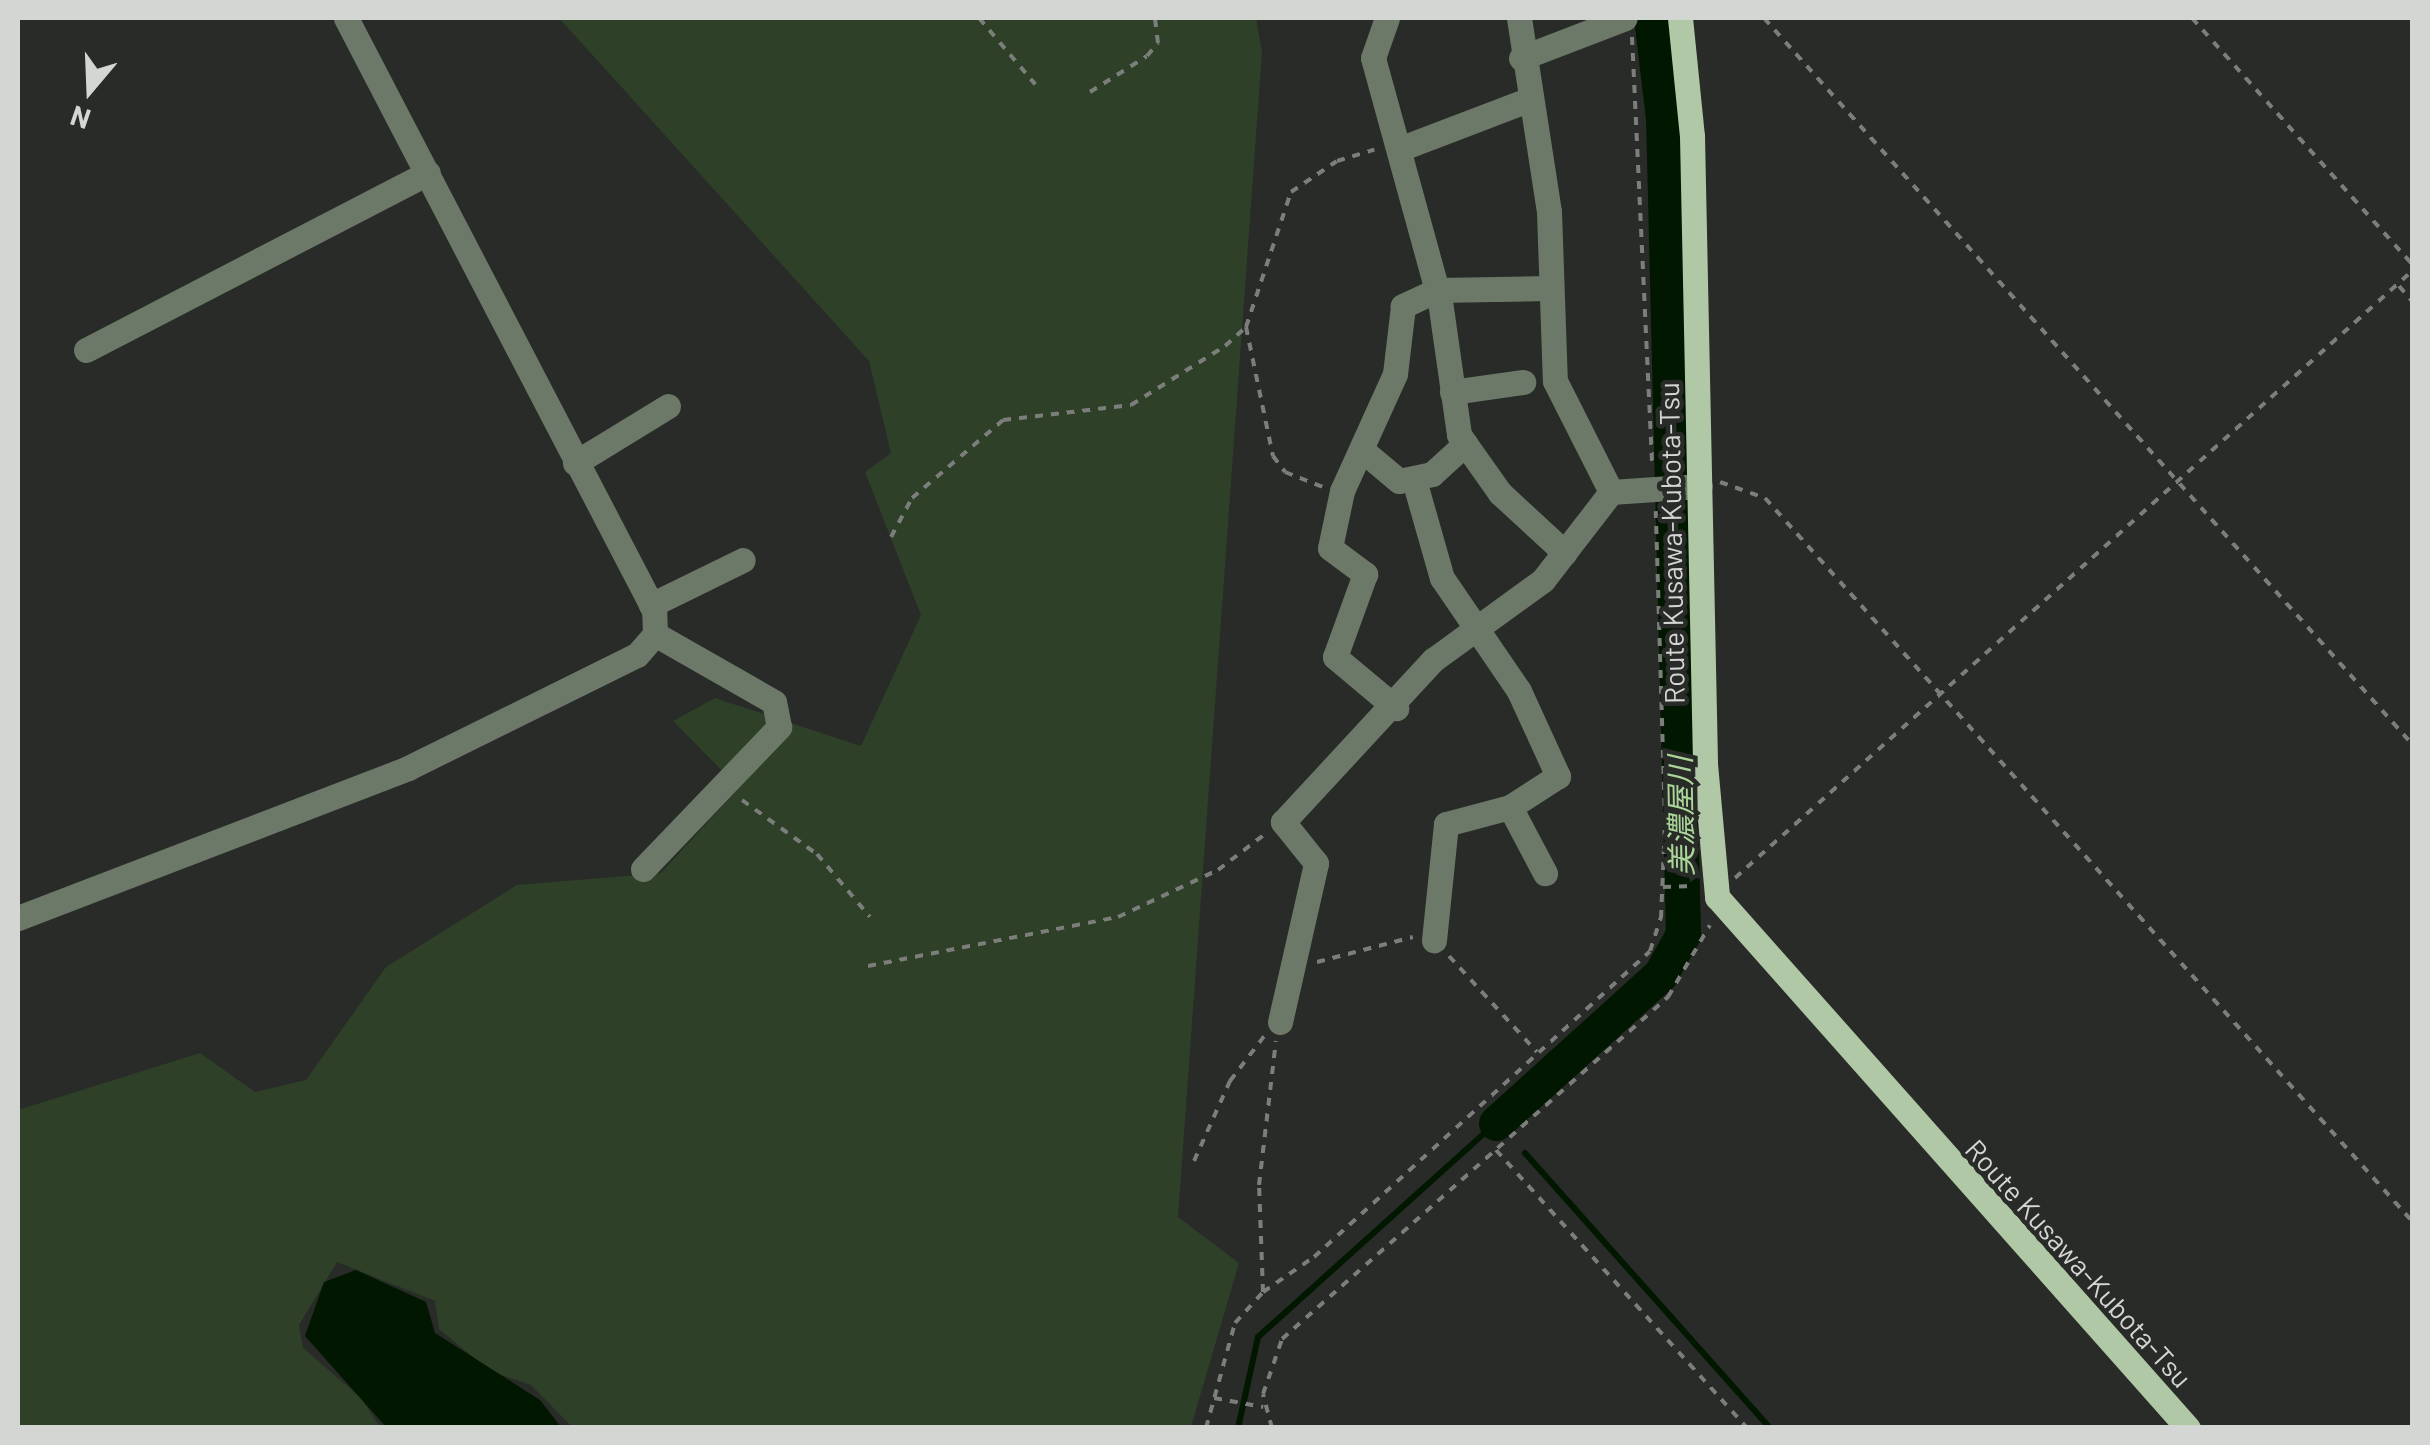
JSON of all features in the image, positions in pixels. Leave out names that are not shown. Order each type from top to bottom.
[{"type":"main road","name":"Route Kusawa-Kubota-Tsu","points":[[1680,18],[1692,136],[1707,892],[2188,1428]]},
{"type":"street","points":[[346,18],[651,606],[655,634]]},
{"type":"street","points":[[1387,18],[1373,58],[1400,142],[1438,292],[1452,392],[1464,444],[1500,493],[1565,553]]},
{"type":"street","points":[[1519,18],[1525,101],[1548,212],[1547,288],[1560,399],[1612,492]]},
{"type":"street","points":[[1521,58],[1626,18]]},
{"type":"street","points":[[1400,142],[1525,101]]},
{"type":"street","points":[[86,350],[428,173]]},
{"type":"street","points":[[1396,708],[1335,656],[1365,574],[1330,548],[1342,491],[1395,374],[1402,306],[1438,292],[1547,288]]},
{"type":"street","points":[[1452,392],[1523,382]]},
{"type":"street","points":[[575,464],[668,406]]},
{"type":"street","points":[[1362,450],[1387,478],[1414,480],[1464,444]]},
{"type":"street","points":[[1414,480],[1442,578],[1520,691],[1558,776],[1510,807],[1446,824],[1434,940]]},
{"type":"street","points":[[1280,1022],[1298,966],[1316,863],[1283,822],[1396,708],[1433,660],[1565,553],[1612,492],[1700,483]]},
{"type":"street","points":[[651,606],[743,560]]},
{"type":"street","points":[[643,869],[779,727],[774,702],[655,634]]},
{"type":"street","points":[[18,918],[408,768],[636,655],[655,634]]},
{"type":"street","points":[[1510,807],[1545,873]]},
{"type":"path","points":[[979,18],[1035,84]]},
{"type":"path","points":[[1090,92],[1147,56],[1158,43],[1155,18]]},
{"type":"path","points":[[1206,1428],[1240,1314],[1263,1292],[1314,1257],[1650,951],[1663,887],[1652,487],[1626,18]]},
{"type":"path","points":[[1764,18],[2412,744]]},
{"type":"path","points":[[2192,18],[2412,264]]},
{"type":"path","points":[[1342,491],[1307,484],[1273,456],[1246,327],[1292,192],[1337,160],[1400,142]]},
{"type":"path","points":[[1272,1428],[1264,1407],[1282,1339],[1668,998],[1701,951],[1707,892],[1939,696],[2412,272]]},
{"type":"path","points":[[2398,284],[2412,301]]},
{"type":"path","points":[[891,537],[912,498],[1003,420],[1131,405],[1246,327]]},
{"type":"path","points":[[1700,483],[1755,488],[2412,1221]]},
{"type":"path","points":[[723,785],[798,838],[870,917]]},
{"type":"path","points":[[868,966],[1129,913],[1218,870],[1283,822]]},
{"type":"path","points":[[1663,887],[1707,892]]},
{"type":"path","points":[[1298,966],[1420,936],[1434,940],[1537,1052]]},
{"type":"path","points":[[1263,1292],[1258,1185],[1280,1022]]},
{"type":"path","points":[[1194,1161],[1230,1081],[1280,1022]]},
{"type":"path","points":[[1496,1150],[1747,1428]]},
{"type":"path","points":[[1214,1398],[1264,1407]]},
{"type":"shaded area","points":[[559,18],[1256,18],[1262,52],[1178,1217],[1239,1263],[1191,1427],[572,1427],[531,1385],[490,1371],[439,1329],[435,1301],[337,1262],[299,1325],[303,1348],[361,1398],[380,1427],[18,1427],[18,1110],[200,1053],[255,1092],[306,1080],[386,967],[517,885],[661,873],[739,788],[673,721],[715,698],[861,746],[921,615],[865,472],[891,453],[869,361]]},
{"type":"shaded area","points":[[356,1270],[426,1302],[435,1333],[540,1400],[561,1427],[386,1427],[305,1336],[324,1282]]},
{"type":"waterway","name":"美濃屋川","points":[[1496,1123],[1660,975],[1683,934],[1663,118],[1651,18]]},
{"type":"waterway","name":"美濃屋川","points":[[1238,1428],[1258,1337],[1496,1123],[1502,1129]]},
{"type":"waterway","points":[[1525,1153],[1770,1428]]}]
